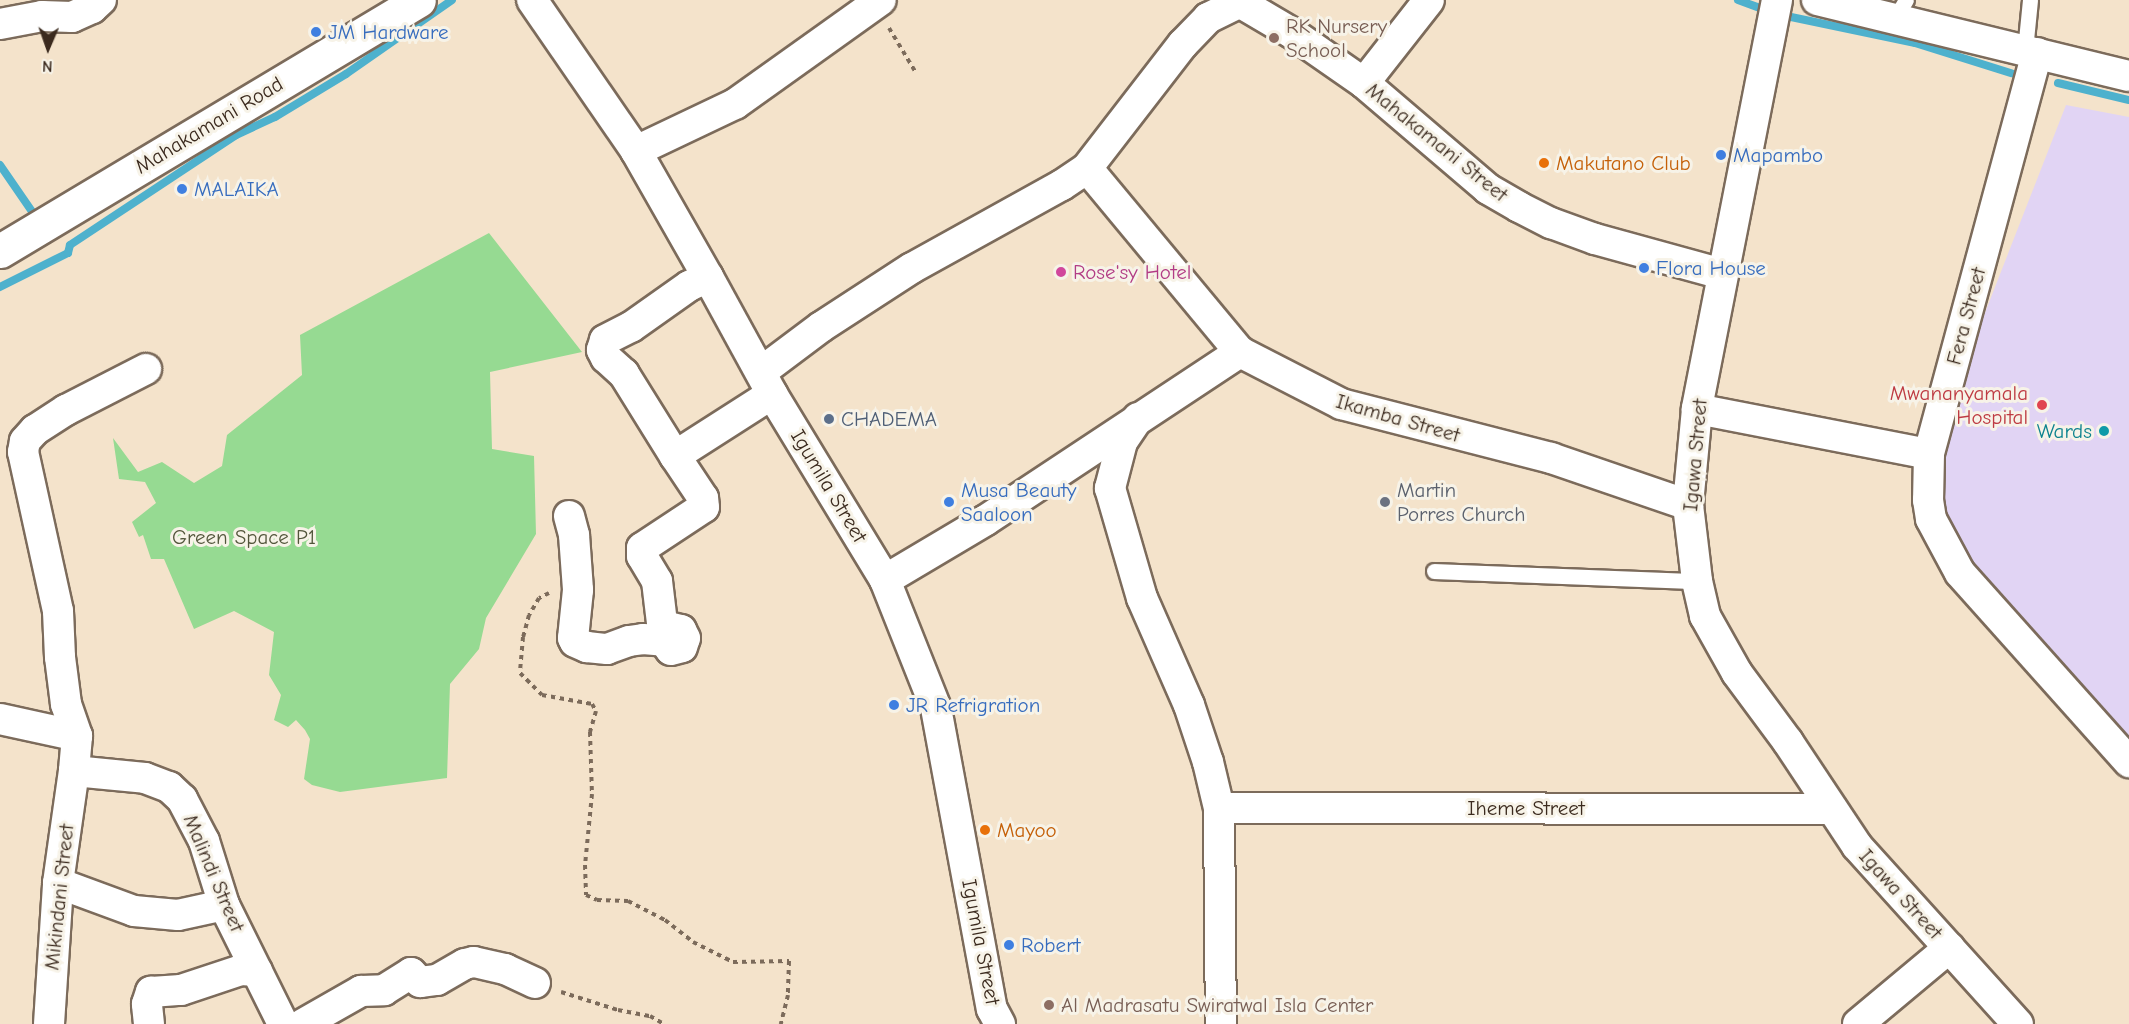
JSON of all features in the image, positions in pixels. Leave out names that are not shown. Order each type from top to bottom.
[{"type":"street","points":[[0,24],[42,16],[72,17],[92,8],[101,0]]},
{"type":"street","name":"Mahakamani Road","points":[[0,251],[419,0]]},
{"type":"street","name":"Igumila Street","points":[[532,0],[636,151],[767,383],[885,580],[936,708],[992,1009],[1000,1024]]},
{"type":"street","points":[[1364,83],[1429,0]]},
{"type":"street","name":"Igawa Street","points":[[1777,0],[1697,409],[1688,505],[1697,581],[1705,616],[1737,673],[1788,742],[1857,846],[2018,1024]]},
{"type":"street","points":[[1817,0],[1900,9],[2031,51],[2129,76]]},
{"type":"street","points":[[675,456],[767,383],[821,327],[912,268],[1062,185],[1087,168],[1183,44],[1208,18],[1237,1]]},
{"type":"street","name":"Mahakamani Street","points":[[1237,1],[1292,33],[1364,83],[1488,189],[1519,207],[1551,223],[1595,239],[1722,274]]},
{"type":"street","points":[[636,151],[735,104],[878,2]]},
{"type":"street","name":"Fera Street","points":[[2031,51],[1929,454],[1926,479],[1931,519],[1960,573],[2129,762]]},
{"type":"street","name":"Ikamba Street","points":[[1087,168],[1240,352],[1341,404],[1551,458],[1688,505]]},
{"type":"street","points":[[569,516],[575,543],[576,583],[573,638],[578,644],[607,649],[629,641],[643,639],[664,641],[671,650],[684,645],[681,630],[663,627],[657,581],[641,552],[644,546],[704,507],[703,498],[624,374],[606,358],[602,350],[604,340],[631,327],[689,286],[708,277]]},
{"type":"street","points":[[885,580],[986,520],[1240,352]]},
{"type":"street","points":[[74,771],[77,736],[66,704],[60,657],[58,611],[23,452],[25,441],[42,425],[146,369]]},
{"type":"street","points":[[1697,409],[1929,454]]},
{"type":"street","points":[[1138,418],[1122,442],[1110,488],[1142,598],[1189,705],[1219,808],[1221,1024]]},
{"type":"street","points":[[0,719],[77,736]]},
{"type":"street","name":"Mikindani Street","points":[[49,1024],[58,883],[74,771]]},
{"type":"street","name":"Malindi Street","points":[[74,771],[146,778],[169,788],[182,800],[193,818],[224,905],[283,1024]]},
{"type":"street","name":"Iheme Street","points":[[1219,808],[1832,809]]},
{"type":"street","points":[[58,883],[134,911],[178,915],[224,905]]},
{"type":"street","points":[[1858,1024],[1949,948]]},
{"type":"street","points":[[303,1024],[361,992],[384,990],[411,973],[420,982],[437,980],[465,964],[474,962],[505,969],[535,983]]},
{"type":"street","points":[[149,1024],[147,1004],[151,992],[181,990],[241,970],[257,970]]},
{"type":"lane","points":[[2030,0],[2031,51]]},
{"type":"lane","points":[[1434,571],[1697,581]]},
{"type":"path","points":[[878,2],[916,73]]},
{"type":"path","points":[[576,583],[539,598],[529,615],[523,637],[520,673],[542,695],[592,704],[597,711],[590,732],[592,794],[585,865],[586,895],[597,900],[628,901],[665,920],[693,942],[733,962],[789,961],[788,995],[781,1024]]},
{"type":"path","points":[[535,983],[618,1010],[650,1016],[664,1024]]},
{"type":"shaded area","name":"Mwananyamala Hospital","points":[[2066,105],[2129,117],[2129,778],[1931,541],[1944,446],[1965,364]]},
{"type":"green space","name":"Green Space P1","points":[[489,233],[582,352],[490,372],[492,449],[534,456],[536,534],[486,618],[479,649],[450,684],[447,778],[340,792],[312,785],[304,779],[310,739],[305,730],[296,720],[288,727],[274,720],[281,695],[269,675],[274,632],[234,611],[194,629],[164,559],[151,559],[143,535],[139,537],[132,522],[156,503],[145,482],[119,479],[113,438],[138,472],[162,462],[194,483],[222,466],[227,435],[302,375],[300,335]]},
{"type":"waterway","points":[[0,287],[68,253],[70,245],[236,135],[275,117],[346,74],[452,0]]},
{"type":"waterway","points":[[1738,0],[1760,8]]},
{"type":"waterway","points":[[1791,17],[1915,43],[2011,73]]},
{"type":"waterway","points":[[2058,83],[2129,100]]},
{"type":"waterway","points":[[0,165],[38,220]]},
{"type":"place","name":"JM Hardware","points":[[316,32]]},
{"type":"place","name":"RK Nursery School","points":[[1274,38]]},
{"type":"place","name":"Mapambo","points":[[1721,155]]},
{"type":"place","name":"Makutano Club","points":[[1544,163]]},
{"type":"place","name":"MALAIKA","points":[[182,189]]},
{"type":"place","name":"Flora House","points":[[1644,268]]},
{"type":"place","name":"Rose'sy Hotel","points":[[1061,272]]},
{"type":"place","name":"Mwananyamala Hospital","points":[[2042,405]]},
{"type":"place","name":"CHADEMA","points":[[829,419]]},
{"type":"place","name":"Wards","points":[[2104,431]]},
{"type":"place","name":"Musa Beauty Saaloon","points":[[949,502]]},
{"type":"place","name":"Martin Porres Church","points":[[1385,502]]},
{"type":"place","name":"JR Refrigration","points":[[894,705]]},
{"type":"place","name":"Mayoo","points":[[985,830]]},
{"type":"place","name":"Robert","points":[[1009,945]]},
{"type":"place","name":"Al Madrasatu Swiratwal Isla Center","points":[[1049,1005]]}]
